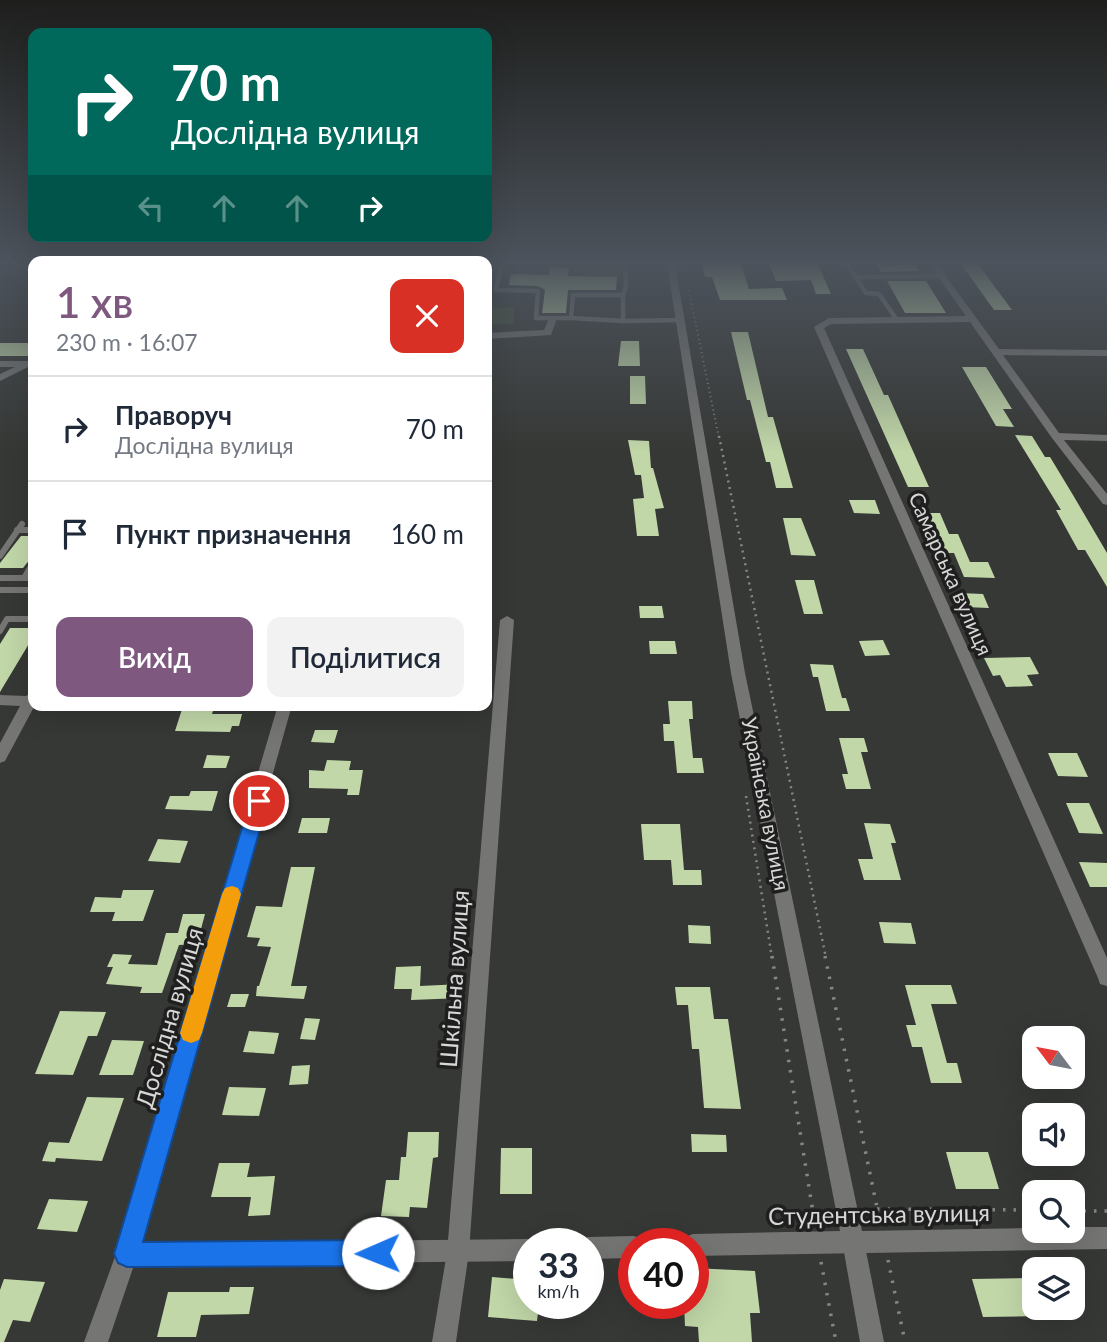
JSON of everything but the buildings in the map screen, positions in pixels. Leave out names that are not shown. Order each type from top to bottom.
[{"type":"street","points":[[492,336],[548,334],[550,327]]},
{"type":"street","name":"Українська вулиця","points":[[682,327],[738,673],[872,1342]]},
{"type":"street","name":"Самарська вулиця","points":[[820,327],[1107,978]]},
{"type":"street","points":[[977,327],[1107,502]]},
{"type":"street","points":[[996,352],[1107,353]]},
{"type":"street","points":[[0,364],[28,364]]},
{"type":"street","points":[[0,378],[28,365]]},
{"type":"street","points":[[1056,436],[1107,438]]},
{"type":"street","name":"Шкільна вулиця","points":[[444,1342],[458,1252],[507,620]]},
{"type":"street","points":[[0,700],[28,698]]},
{"type":"street","points":[[0,757],[28,705]]},
{"type":"street","name":"Дослідна вулиця","points":[[96,1342],[127,1254],[283,711]]},
{"type":"street","name":"Студентська вулиця","points":[[709,1245],[1107,1238]]},
{"type":"street","points":[[127,1254],[513,1250]]},
{"type":"lane","points":[[0,555],[20,527],[28,529]]},
{"type":"lane","points":[[24,578],[28,571]]},
{"type":"lane","points":[[0,578],[28,578]]},
{"type":"lane","points":[[0,590],[28,590]]},
{"type":"lane","points":[[0,631],[7,619],[28,619]]},
{"type":"path","points":[[698,327],[905,1342]]},
{"type":"path","points":[[744,785],[836,1342]]},
{"type":"path","points":[[877,1209],[1022,1210]]},
{"type":"path","points":[[1085,1211],[1107,1211]]},
{"type":"slow traffic","points":[[191,1033],[232,894]]},
{"type":"route","points":[[259,801],[127,1254],[378,1253]]}]
